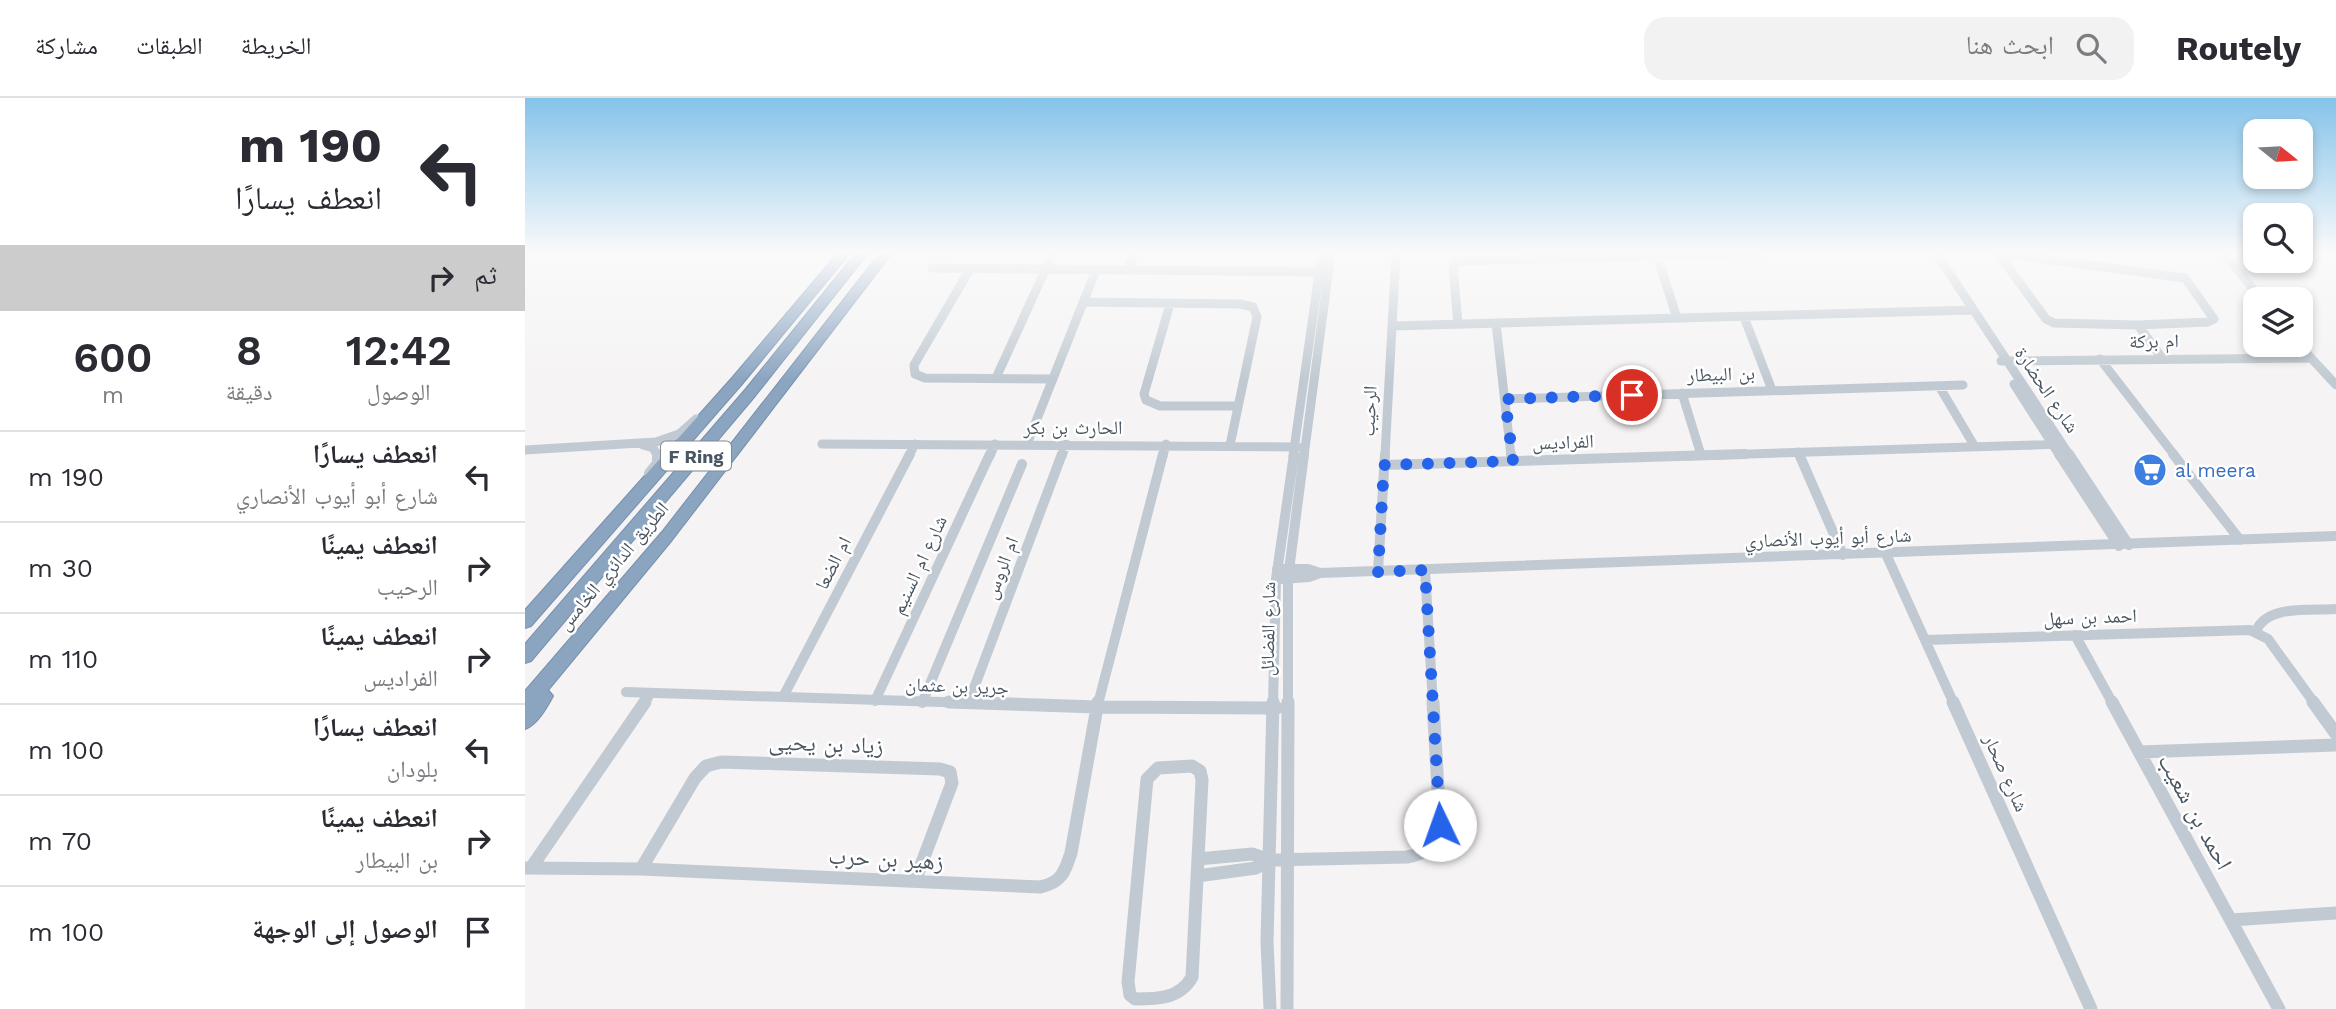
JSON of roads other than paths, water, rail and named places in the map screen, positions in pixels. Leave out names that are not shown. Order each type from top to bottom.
[{"type":"highway","points":[[525,621],[737,381],[808,296]]},
{"type":"highway","name":"الطريق الدائري الخامس","points":[[525,656],[741,403],[828,296]]},
{"type":"highway","name":"الطريق الدائري الخامس","points":[[525,704],[667,536],[856,296]]},
{"type":"highway","points":[[525,721],[667,536]]},
{"type":"street","points":[[955,296],[913,371],[925,378],[1053,379]]},
{"type":"street","points":[[996,378],[1034,296]]},
{"type":"street","points":[[1027,444],[1086,296]]},
{"type":"street","points":[[1270,1009],[1267,948],[1273,708],[1294,445],[1320,296]]},
{"type":"street","name":"شارع الفضائل","points":[[1287,1009],[1287,708],[1283,574],[1300,473],[1321,296]]},
{"type":"street","name":"الرحيب","points":[[1378,572],[1394,296]]},
{"type":"street","points":[[1456,296],[1458,324]]},
{"type":"street","points":[[1670,296],[1677,318]]},
{"type":"street","name":"شارع الحضارة","points":[[1960,296],[1970,310]]},
{"type":"street","name":"شارع الحضارة","points":[[1961,296],[2124,546]]},
{"type":"street","points":[[2029,296],[2046,319],[2064,324],[2138,325],[2208,322],[2214,319],[2199,296]]},
{"type":"street","points":[[1083,302],[1240,304],[1257,311],[1230,444]]},
{"type":"street","points":[[1170,304],[1144,394],[1145,399],[1148,403],[1160,405],[1237,406]]},
{"type":"street","points":[[1392,326],[1970,310]]},
{"type":"street","points":[[1744,317],[1772,390]]},
{"type":"street","points":[[1496,323],[1513,461]]},
{"type":"street","points":[[2138,325],[2162,358]]},
{"type":"street","points":[[2310,358],[2336,385]]},
{"type":"street","name":"ام بركة","points":[[2003,361],[2310,358]]},
{"type":"street","points":[[2100,359],[2240,540]]},
{"type":"street","points":[[525,450],[641,444],[667,439],[684,431],[719,394],[737,381]]},
{"type":"street","name":"بن البيطار","points":[[1505,399],[1963,385]]},
{"type":"street","points":[[1939,386],[1975,447]]},
{"type":"street","points":[[1682,393],[1701,455]]},
{"type":"street","points":[[595,542],[606,521],[657,463],[658,454],[655,449],[641,444]]},
{"type":"street","name":"الحارث بن بكر","points":[[822,444],[1294,445]]},
{"type":"street","name":"ام الضعا","points":[[783,697],[915,444]]},
{"type":"street","name":"شارع ام السنيم","points":[[875,701],[995,444]]},
{"type":"street","name":"ام الروس","points":[[968,704],[1066,444]]},
{"type":"street","points":[[1097,708],[1166,444]]},
{"type":"street","name":"الفراديس","points":[[1384,465],[2057,444]]},
{"type":"street","points":[[1294,445],[1299,449],[1297,465],[1300,473]]},
{"type":"street","points":[[1798,452],[1843,555]]},
{"type":"street","points":[[922,703],[1023,464]]},
{"type":"street","name":"شارع أبو أيوب الأنصاري","points":[[1283,574],[1310,577],[1320,573],[2124,546],[2336,536]]},
{"type":"street","name":"شارع صحار","points":[[1885,554],[2091,1009]]},
{"type":"street","points":[[1198,859],[1252,853],[1269,860],[1416,856],[1431,848],[1436,841],[1440,825],[1425,570]]},
{"type":"street","points":[[2336,609],[2270,614],[2260,621],[2256,631],[2268,639],[2336,734]]},
{"type":"street","name":"احمد بن سهل","points":[[1925,640],[2245,629],[2256,631]]},
{"type":"street","name":"احمد بن شعيب","points":[[2075,635],[2279,1009]]},
{"type":"street","name":"جرير بن عثمان","points":[[625,692],[1097,708],[1287,708]]},
{"type":"street","name":"زهير بن حرب","points":[[528,868],[651,693]]},
{"type":"street","name":"زهير بن حرب","points":[[528,868],[641,869],[1040,887],[1055,884],[1065,872],[1071,853],[1097,708]]},
{"type":"street","points":[[2139,752],[2336,745]]},
{"type":"street","name":"زياد بن يحيى","points":[[641,869],[695,778],[706,766],[721,762],[940,769],[950,772],[952,783],[915,881]]},
{"type":"street","points":[[1192,766],[1202,775],[1198,859],[1190,982],[1177,994],[1135,999],[1128,989],[1146,783],[1149,775],[1158,768],[1192,766]]},
{"type":"street","points":[[1197,876],[1257,868],[1269,860]]},
{"type":"street","points":[[2231,920],[2336,913]]},
{"type":"street","points":[[1267,948],[1286,952]]},
{"type":"place","name":"al meera","points":[[2150,470]]}]
